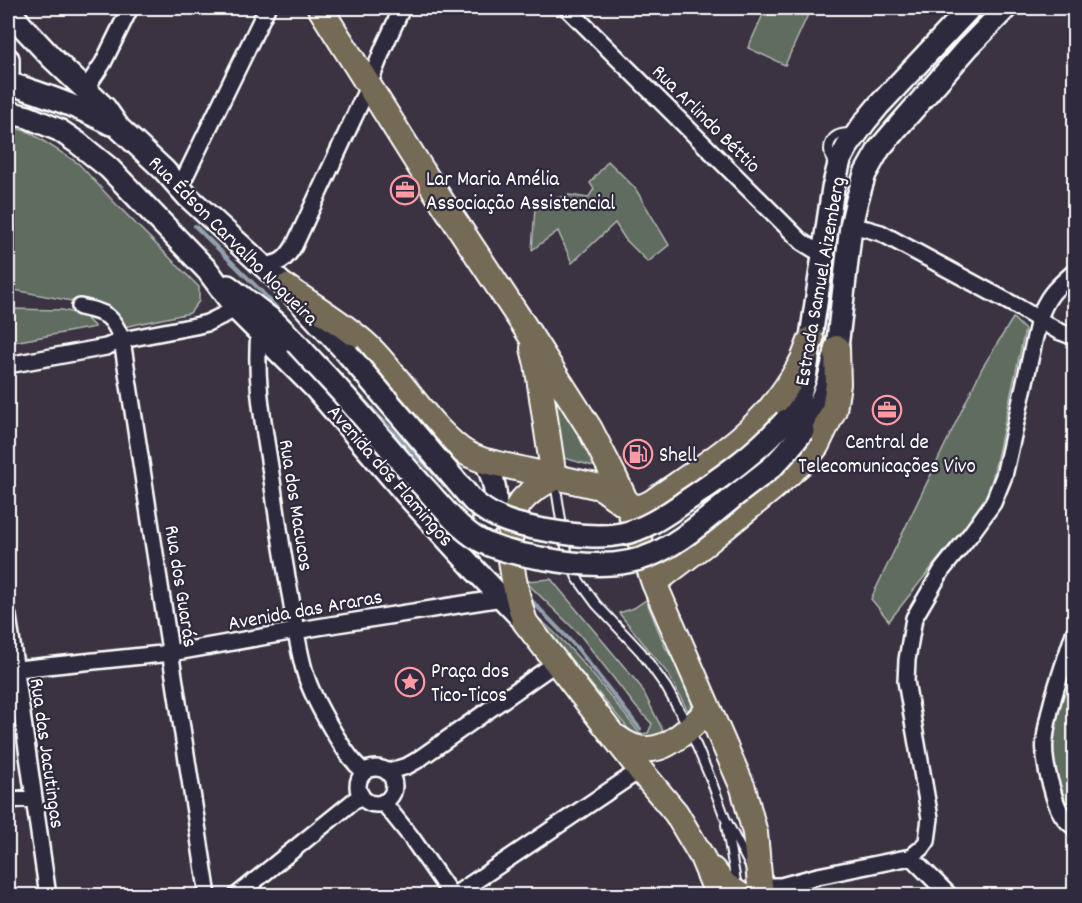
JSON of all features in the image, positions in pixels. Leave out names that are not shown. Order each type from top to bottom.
[{"type":"main road","points":[[9,8],[21,25],[105,108],[119,128]]},
{"type":"main road","points":[[320,8],[448,212],[640,505],[654,583],[743,788],[755,834],[748,893]]},
{"type":"main road","name":"Estrada Samuel Aizemberg","points":[[794,426],[808,364],[837,170],[847,147],[879,105],[970,8]]},
{"type":"main road","name":"Estrada Samuel Aizemberg","points":[[794,426],[819,404],[827,386],[837,348],[851,226],[856,200],[865,174],[879,149],[968,47],[1006,8]]},
{"type":"main road","points":[[8,59],[8,73]]},
{"type":"main road","points":[[8,83],[58,99],[119,128]]},
{"type":"main road","name":"Avenida dos Flamingos","points":[[8,112],[28,117],[59,130],[78,143],[109,168],[208,271],[236,309],[314,387],[432,522],[525,622],[676,813],[702,857],[725,885],[748,893]]},
{"type":"main road","name":"Rua Édson Carvalho Nogueira","points":[[119,128],[285,286],[348,354],[473,501],[483,510],[506,522],[548,531],[588,536],[623,534],[643,527],[682,504],[763,444],[794,426]]},
{"type":"main road","points":[[208,271],[260,310],[296,343],[462,527],[478,539],[516,553],[584,564],[610,564],[654,554],[693,529],[766,471],[791,447],[794,426]]},
{"type":"main road","points":[[285,286],[352,333],[368,347],[448,438],[462,450],[485,461],[600,487],[617,498],[640,505],[649,511],[650,525],[660,555],[664,561],[675,566]]},
{"type":"main road","points":[[530,334],[537,364],[554,478]]},
{"type":"main road","points":[[640,505],[750,429],[768,411],[801,363],[811,339]]},
{"type":"main road","points":[[654,583],[733,522],[791,473],[817,445],[834,410],[838,384],[837,348]]},
{"type":"main road","points":[[432,522],[454,531],[472,531],[482,527],[490,520],[494,513],[496,495],[493,475],[485,461]]},
{"type":"main road","points":[[525,622],[517,598],[513,572],[510,535],[512,520],[524,498],[554,478]]},
{"type":"main road","points":[[613,735],[633,747],[649,750],[666,745],[708,710]]},
{"type":"street","points":[[85,90],[103,63],[130,8]]},
{"type":"street","points":[[180,188],[267,8]]},
{"type":"street","points":[[264,266],[284,259],[294,246],[402,8]]},
{"type":"street","name":"Rua Arlindo Béttio","points":[[567,8],[802,242],[823,252]]},
{"type":"street","points":[[851,226],[881,233],[1058,331],[1074,337]]},
{"type":"street","points":[[748,893],[911,857],[927,841],[930,818],[906,681],[914,618],[942,570],[987,512],[999,490],[1009,458],[1044,304],[1074,272]]},
{"type":"street","name":"Rua dos Guarás","points":[[80,307],[104,313],[111,318],[122,340],[208,896]]},
{"type":"street","points":[[8,365],[106,347],[122,340],[195,326],[207,323],[236,309]]},
{"type":"street","name":"Rua dos Macucos","points":[[259,332],[257,354],[260,396],[279,531],[306,676],[330,727],[355,764],[365,772]]},
{"type":"street","name":"Avenida das Araras","points":[[11,670],[171,653],[502,598]]},
{"type":"street","name":"Rua das Jacutingas","points":[[8,616],[11,670],[34,798],[48,896]]},
{"type":"street","points":[[1074,633],[1055,694],[1045,740],[1046,764],[1056,806],[1065,821],[1074,827]]},
{"type":"street","points":[[387,772],[407,766],[557,662]]},
{"type":"street","points":[[376,768],[387,772],[391,776],[393,788],[392,794],[383,802],[373,803],[360,795],[359,780],[365,772],[376,768]]},
{"type":"street","points":[[383,802],[411,837],[452,896],[640,770]]},
{"type":"street","points":[[236,896],[360,795]]},
{"type":"street","points":[[8,800],[34,798]]},
{"type":"street","points":[[911,857],[950,896]]},
{"type":"street","points":[[748,893],[799,896]]},
{"type":"lane","points":[[554,478],[564,539],[577,578],[596,604],[652,666],[689,728],[725,818],[748,893]]},
{"type":"lane","points":[[725,818],[748,893]]},
{"type":"green space","points":[[766,8],[811,8],[785,65],[748,48]]},
{"type":"green space","points":[[8,126],[29,132],[78,163],[199,287],[199,301],[190,313],[124,327],[112,309],[8,289]]},
{"type":"green space","points":[[608,161],[635,188],[669,245],[648,262],[625,239],[615,223],[572,263],[558,231],[532,250],[535,208],[550,200],[569,195],[588,198],[594,189],[590,183]]},
{"type":"green space","points":[[8,309],[62,310],[83,315],[95,327],[8,343]]},
{"type":"green space","points":[[1013,318],[1025,330],[989,494],[979,511],[889,621],[871,599],[982,368]]},
{"type":"green space","points":[[550,373],[603,469],[564,458]]},
{"type":"green space","points":[[551,579],[641,687],[664,733],[644,743],[636,738],[530,611],[575,654],[640,734],[648,733],[652,724],[580,635],[525,581]]},
{"type":"green space","points":[[646,600],[665,647],[683,675],[694,699],[688,711],[668,674],[619,613],[634,608]]},
{"type":"green space","points":[[1074,654],[1074,818],[1057,780],[1052,759],[1051,739],[1055,717]]},
{"type":"waterway","points":[[195,226],[261,291],[446,487]]},
{"type":"waterway","points":[[530,599],[577,648],[640,729]]},
{"type":"place","name":"Lar Maria Amélia Associação Assistencial","points":[[405,190]]},
{"type":"place","name":"Central de Telecomunicações Vivo","points":[[887,410]]},
{"type":"place","name":"Shell","points":[[638,454]]},
{"type":"place","name":"Praça dos Tico-Ticos","points":[[410,682]]}]
